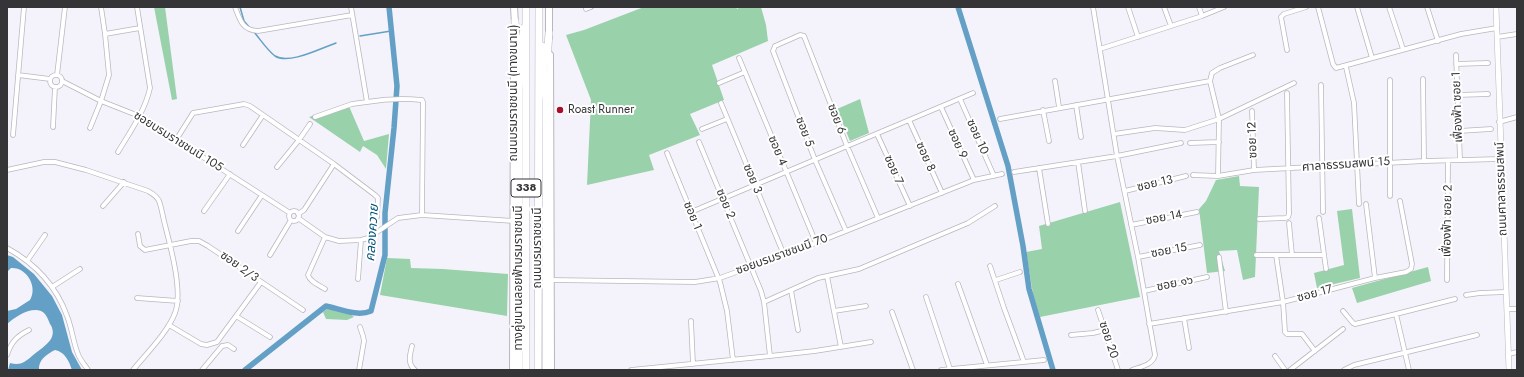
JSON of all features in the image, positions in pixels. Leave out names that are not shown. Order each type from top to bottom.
[{"type":"main road","name":"ถนนบรมราชชนนี (ทางขนาน)","points":[[513,370],[514,7]]},
{"type":"main road","name":"ถนนบรมราชชนนี","points":[[526,7],[526,370]]},
{"type":"main road","name":"ถนนบรมราชชนนี","points":[[538,370],[539,7]]},
{"type":"main road","name":"338","points":[[550,7],[550,370]]},
{"type":"main road","name":"ทางคู่ขนานลอยฟ้าบรมราชชนนี","points":[[519,370],[519,90],[522,42],[526,18]]},
{"type":"main road","points":[[515,21],[519,90]]},
{"type":"main road","name":"338","points":[[539,21],[546,101],[546,370]]},
{"type":"main road","points":[[546,101],[549,33]]},
{"type":"street","points":[[13,135],[24,7]]},
{"type":"street","points":[[18,76],[50,79],[54,75],[57,75],[65,7]]},
{"type":"street","points":[[90,128],[101,101],[109,75],[101,7]]},
{"type":"street","points":[[118,152],[139,116],[148,97],[150,88],[137,7]]},
{"type":"street","points":[[235,7],[241,23],[246,28],[253,31],[265,31],[352,15]]},
{"type":"street","points":[[351,7],[367,102]]},
{"type":"street","points":[[586,9],[591,7]]},
{"type":"street","points":[[1093,7],[1117,156],[1138,257],[1155,355],[1154,359],[1148,364],[1132,370]]},
{"type":"street","points":[[1128,7],[1138,37]]},
{"type":"street","points":[[1164,7],[1170,26]]},
{"type":"street","points":[[1199,7],[1202,16]]},
{"type":"street","points":[[1100,49],[1202,16],[1224,7]]},
{"type":"street","points":[[1287,50],[1281,17],[1284,14],[1306,7]]},
{"type":"street","points":[[1318,7],[1333,64],[1336,68],[1346,67],[1403,49],[1461,34],[1497,28]]},
{"type":"street","points":[[1357,7],[1372,58]]},
{"type":"street","points":[[1389,7],[1403,49]]},
{"type":"street","points":[[1427,7],[1438,41]]},
{"type":"street","name":"ถนนศาลาธรรมสพน์","points":[[1496,7],[1509,370]]},
{"type":"street","points":[[105,34],[140,28]]},
{"type":"street","name":"ซอย 6","points":[[787,40],[801,34],[804,36],[847,146],[878,218]]},
{"type":"street","points":[[1497,37],[1517,34]]},
{"type":"street","name":"ซอย 5","points":[[787,40],[775,46],[773,51],[815,160],[846,231]]},
{"type":"street","points":[[1218,176],[1219,119],[1210,81],[1212,73],[1220,68],[1252,55]]},
{"type":"street","name":"เฟื่องฟ้า ซอย 1","points":[[1456,55],[1460,160]]},
{"type":"street","name":"ซอย 4","points":[[739,58],[816,243]]},
{"type":"street","points":[[1456,64],[1488,63]]},
{"type":"street","points":[[1346,67],[1354,103],[1359,204]]},
{"type":"street","points":[[719,83],[745,72]]},
{"type":"street","name":"ซอยบรมราชชนนี 105","points":[[57,75],[61,77],[62,81],[101,101],[139,116],[262,196],[290,213],[295,211],[298,216],[326,237],[339,241],[361,240],[373,235],[398,218],[422,215],[514,221]]},
{"type":"street","points":[[50,79],[52,85],[55,87],[53,127]]},
{"type":"street","points":[[1423,79],[1424,160]]},
{"type":"street","points":[[1390,80],[1390,196]]},
{"type":"street","points":[[55,87],[61,85],[62,81]]},
{"type":"street","points":[[1055,81],[1059,107]]},
{"type":"street","points":[[1000,119],[1059,107],[1109,100],[1210,81]]},
{"type":"street","points":[[1114,134],[1155,128],[1185,130],[1219,119],[1294,84]]},
{"type":"street","points":[[1321,85],[1323,212]]},
{"type":"street","points":[[691,212],[973,93]]},
{"type":"street","points":[[1259,218],[1288,217],[1287,93]]},
{"type":"street","points":[[1458,95],[1488,94]]},
{"type":"street","points":[[315,117],[352,104],[402,99],[422,100],[424,104],[422,215]]},
{"type":"street","name":"ซอย 10","points":[[960,99],[994,176]]},
{"type":"street","name":"ซอย 3","points":[[721,103],[784,255]]},
{"type":"street","points":[[176,140],[190,116],[197,112],[244,104],[334,164],[378,198],[377,217]]},
{"type":"street","points":[[1076,105],[1081,137]]},
{"type":"street","name":"ซอย 9","points":[[941,107],[974,180]]},
{"type":"street","points":[[1043,110],[1049,141]]},
{"type":"street","name":"ซอย 12","points":[[1252,111],[1254,170]]},
{"type":"street","points":[[243,145],[263,116]]},
{"type":"street","points":[[1499,122],[1517,117]]},
{"type":"street","points":[[702,129],[727,119]]},
{"type":"street","name":"ซอย 8","points":[[909,120],[942,193]]},
{"type":"street","points":[[277,167],[310,124]]},
{"type":"street","points":[[1459,130],[1491,129]]},
{"type":"street","name":"ซอย 7","points":[[877,134],[910,206]]},
{"type":"street","name":"ซอย 2","points":[[699,142],[751,266],[764,302],[770,356]]},
{"type":"street","points":[[1190,143],[1219,142]]},
{"type":"street","points":[[1014,172],[1117,156],[1181,143]]},
{"type":"street","name":"ซอย 1","points":[[666,153],[718,278],[727,311],[733,360]]},
{"type":"street","name":"ศาลาธรรมสพน์ 15","points":[[1193,175],[1218,176],[1254,170],[1424,160],[1448,161],[1501,159]]},
{"type":"street","name":"เฟื่องฟ้า ซอย 2","points":[[1447,280],[1448,161]]},
{"type":"street","points":[[7,170],[44,162],[55,162],[124,182],[156,195],[160,202],[170,245],[175,270],[178,301],[169,325],[133,370]]},
{"type":"street","points":[[1078,162],[1085,211]]},
{"type":"street","points":[[291,220],[295,221],[304,210],[334,164]]},
{"type":"street","points":[[1039,168],[1048,224]]},
{"type":"street","points":[[204,211],[230,174]]},
{"type":"street","name":"ซอยบรมราชชนนี 70","points":[[551,280],[695,282],[718,278],[816,243],[974,180],[1002,174]]},
{"type":"street","name":"ซอย 13","points":[[1125,191],[1186,176]]},
{"type":"street","points":[[103,206],[124,182]]},
{"type":"street","points":[[238,231],[262,196]]},
{"type":"street","name":"ซอย 17","points":[[1149,324],[1283,302],[1375,278],[1406,272],[1411,269],[1412,264],[1400,201]]},
{"type":"street","points":[[1366,204],[1375,278]]},
{"type":"street","points":[[764,302],[827,276],[859,270],[968,223],[995,206]]},
{"type":"street","name":"ซอย 14","points":[[1131,225],[1197,212]]},
{"type":"street","points":[[270,255],[291,220],[289,216],[290,213]]},
{"type":"street","points":[[1319,218],[1326,269]]},
{"type":"street","points":[[1289,223],[1292,255]]},
{"type":"street","name":"ซอย 2/3","points":[[138,234],[140,246],[145,250],[191,241],[199,242],[303,310]]},
{"type":"street","points":[[26,261],[45,235]]},
{"type":"street","points":[[326,237],[308,275],[309,278],[326,289]]},
{"type":"street","points":[[358,279],[361,240]]},
{"type":"street","name":"ซอย 15","points":[[1138,257],[1200,245]]},
{"type":"street","points":[[7,248],[48,279],[68,317],[78,355],[88,370]]},
{"type":"street","points":[[1256,254],[1323,255]]},
{"type":"street","points":[[1276,255],[1283,302],[1285,332],[1287,334],[1302,334],[1314,351]]},
{"type":"street","points":[[1219,257],[1226,312]]},
{"type":"street","points":[[990,266],[1024,362]]},
{"type":"street","points":[[52,287],[80,269]]},
{"type":"street","points":[[996,280],[1020,272]]},
{"type":"street","points":[[827,276],[841,347]]},
{"type":"street","name":"ซอย ๑๖","points":[[1144,291],[1207,277]]},
{"type":"street","points":[[169,325],[201,344],[217,342],[261,282]]},
{"type":"street","points":[[958,284],[985,367]]},
{"type":"street","points":[[791,290],[798,330]]},
{"type":"street","points":[[1466,295],[1473,293],[1506,292]]},
{"type":"street","points":[[926,297],[950,369]]},
{"type":"street","points":[[137,298],[178,301]]},
{"type":"street","points":[[1343,311],[1352,324],[1355,324],[1455,299]]},
{"type":"street","points":[[834,311],[866,306]]},
{"type":"street","points":[[1507,309],[1517,309]]},
{"type":"street","name":"ซอย 20","points":[[1098,310],[1118,370]]},
{"type":"street","points":[[892,312],[914,370]]},
{"type":"street","points":[[1396,314],[1409,370]]},
{"type":"street","points":[[236,316],[270,337]]},
{"type":"street","points":[[1184,318],[1189,348]]},
{"type":"street","points":[[691,321],[694,364]]},
{"type":"street","points":[[358,370],[364,341],[360,327]]},
{"type":"street","points":[[1290,370],[1343,329]]},
{"type":"street","points":[[7,355],[14,340],[19,335],[29,330]]},
{"type":"street","points":[[1071,335],[1093,333],[1105,330]]},
{"type":"street","points":[[1344,370],[1354,365],[1477,335]]},
{"type":"street","points":[[631,370],[770,356],[871,342]]},
{"type":"street","points":[[202,370],[222,346],[228,345],[234,349]]},
{"type":"street","points":[[412,346],[410,362],[414,370]]},
{"type":"street","points":[[1509,354],[1517,352]]},
{"type":"street","points":[[1275,356],[1285,370]]},
{"type":"street","points":[[940,370],[985,367],[1044,360]]},
{"type":"street","points":[[1148,364],[1150,370]]},
{"type":"green space","points":[[154,7],[165,7],[177,99],[172,100]]},
{"type":"green space","points":[[644,7],[736,7],[737,9],[740,7],[761,7],[766,25],[768,41],[712,65],[724,100],[690,114],[700,135],[649,155],[654,170],[587,185],[591,100],[566,35],[584,30]]},
{"type":"green space","points":[[860,99],[869,133],[850,141],[837,109]]},
{"type":"green space","points":[[348,104],[364,141],[389,134],[386,169],[377,155],[363,146],[360,152],[309,117]]},
{"type":"green space","points":[[1239,176],[1240,186],[1259,187],[1255,277],[1243,280],[1237,250],[1219,251],[1225,271],[1207,273],[1199,209],[1206,201],[1216,180]]},
{"type":"green space","points":[[1120,202],[1140,297],[1040,317],[1033,294],[1026,252],[1042,249],[1039,226]]},
{"type":"green space","points":[[1352,209],[1360,278],[1317,288],[1314,273],[1344,265],[1337,211]]},
{"type":"green space","points":[[387,258],[410,259],[411,268],[508,274],[507,316],[380,295]]},
{"type":"green space","points":[[1428,267],[1431,281],[1357,303],[1352,288]]},
{"type":"green space","points":[[327,309],[349,313],[354,317],[347,320],[326,319],[323,312]]},
{"type":"water","points":[[7,255],[13,257],[34,274],[52,296],[62,315],[72,352],[82,370],[72,370],[64,355],[55,350],[46,355],[42,360],[39,370],[8,370],[10,363],[22,363],[42,348],[51,339],[53,333],[52,327],[46,315],[37,310],[23,313],[7,324],[7,311],[16,309],[30,300],[33,289],[30,279],[22,271],[11,268],[7,272]]},
{"type":"waterway","points":[[240,7],[244,21],[250,28]]},
{"type":"waterway","name":"คลองควาย","points":[[245,370],[326,306],[355,313],[366,313],[371,311],[385,255],[385,213],[397,86],[389,7]]},
{"type":"waterway","points":[[958,7],[1008,166],[1023,246],[1029,289],[1053,370]]},
{"type":"waterway","points":[[360,36],[391,31]]},
{"type":"waterway","points":[[254,32],[272,54],[281,58],[305,55],[336,43]]},
{"type":"place","name":"Roast Runner","points":[[560,110]]}]
